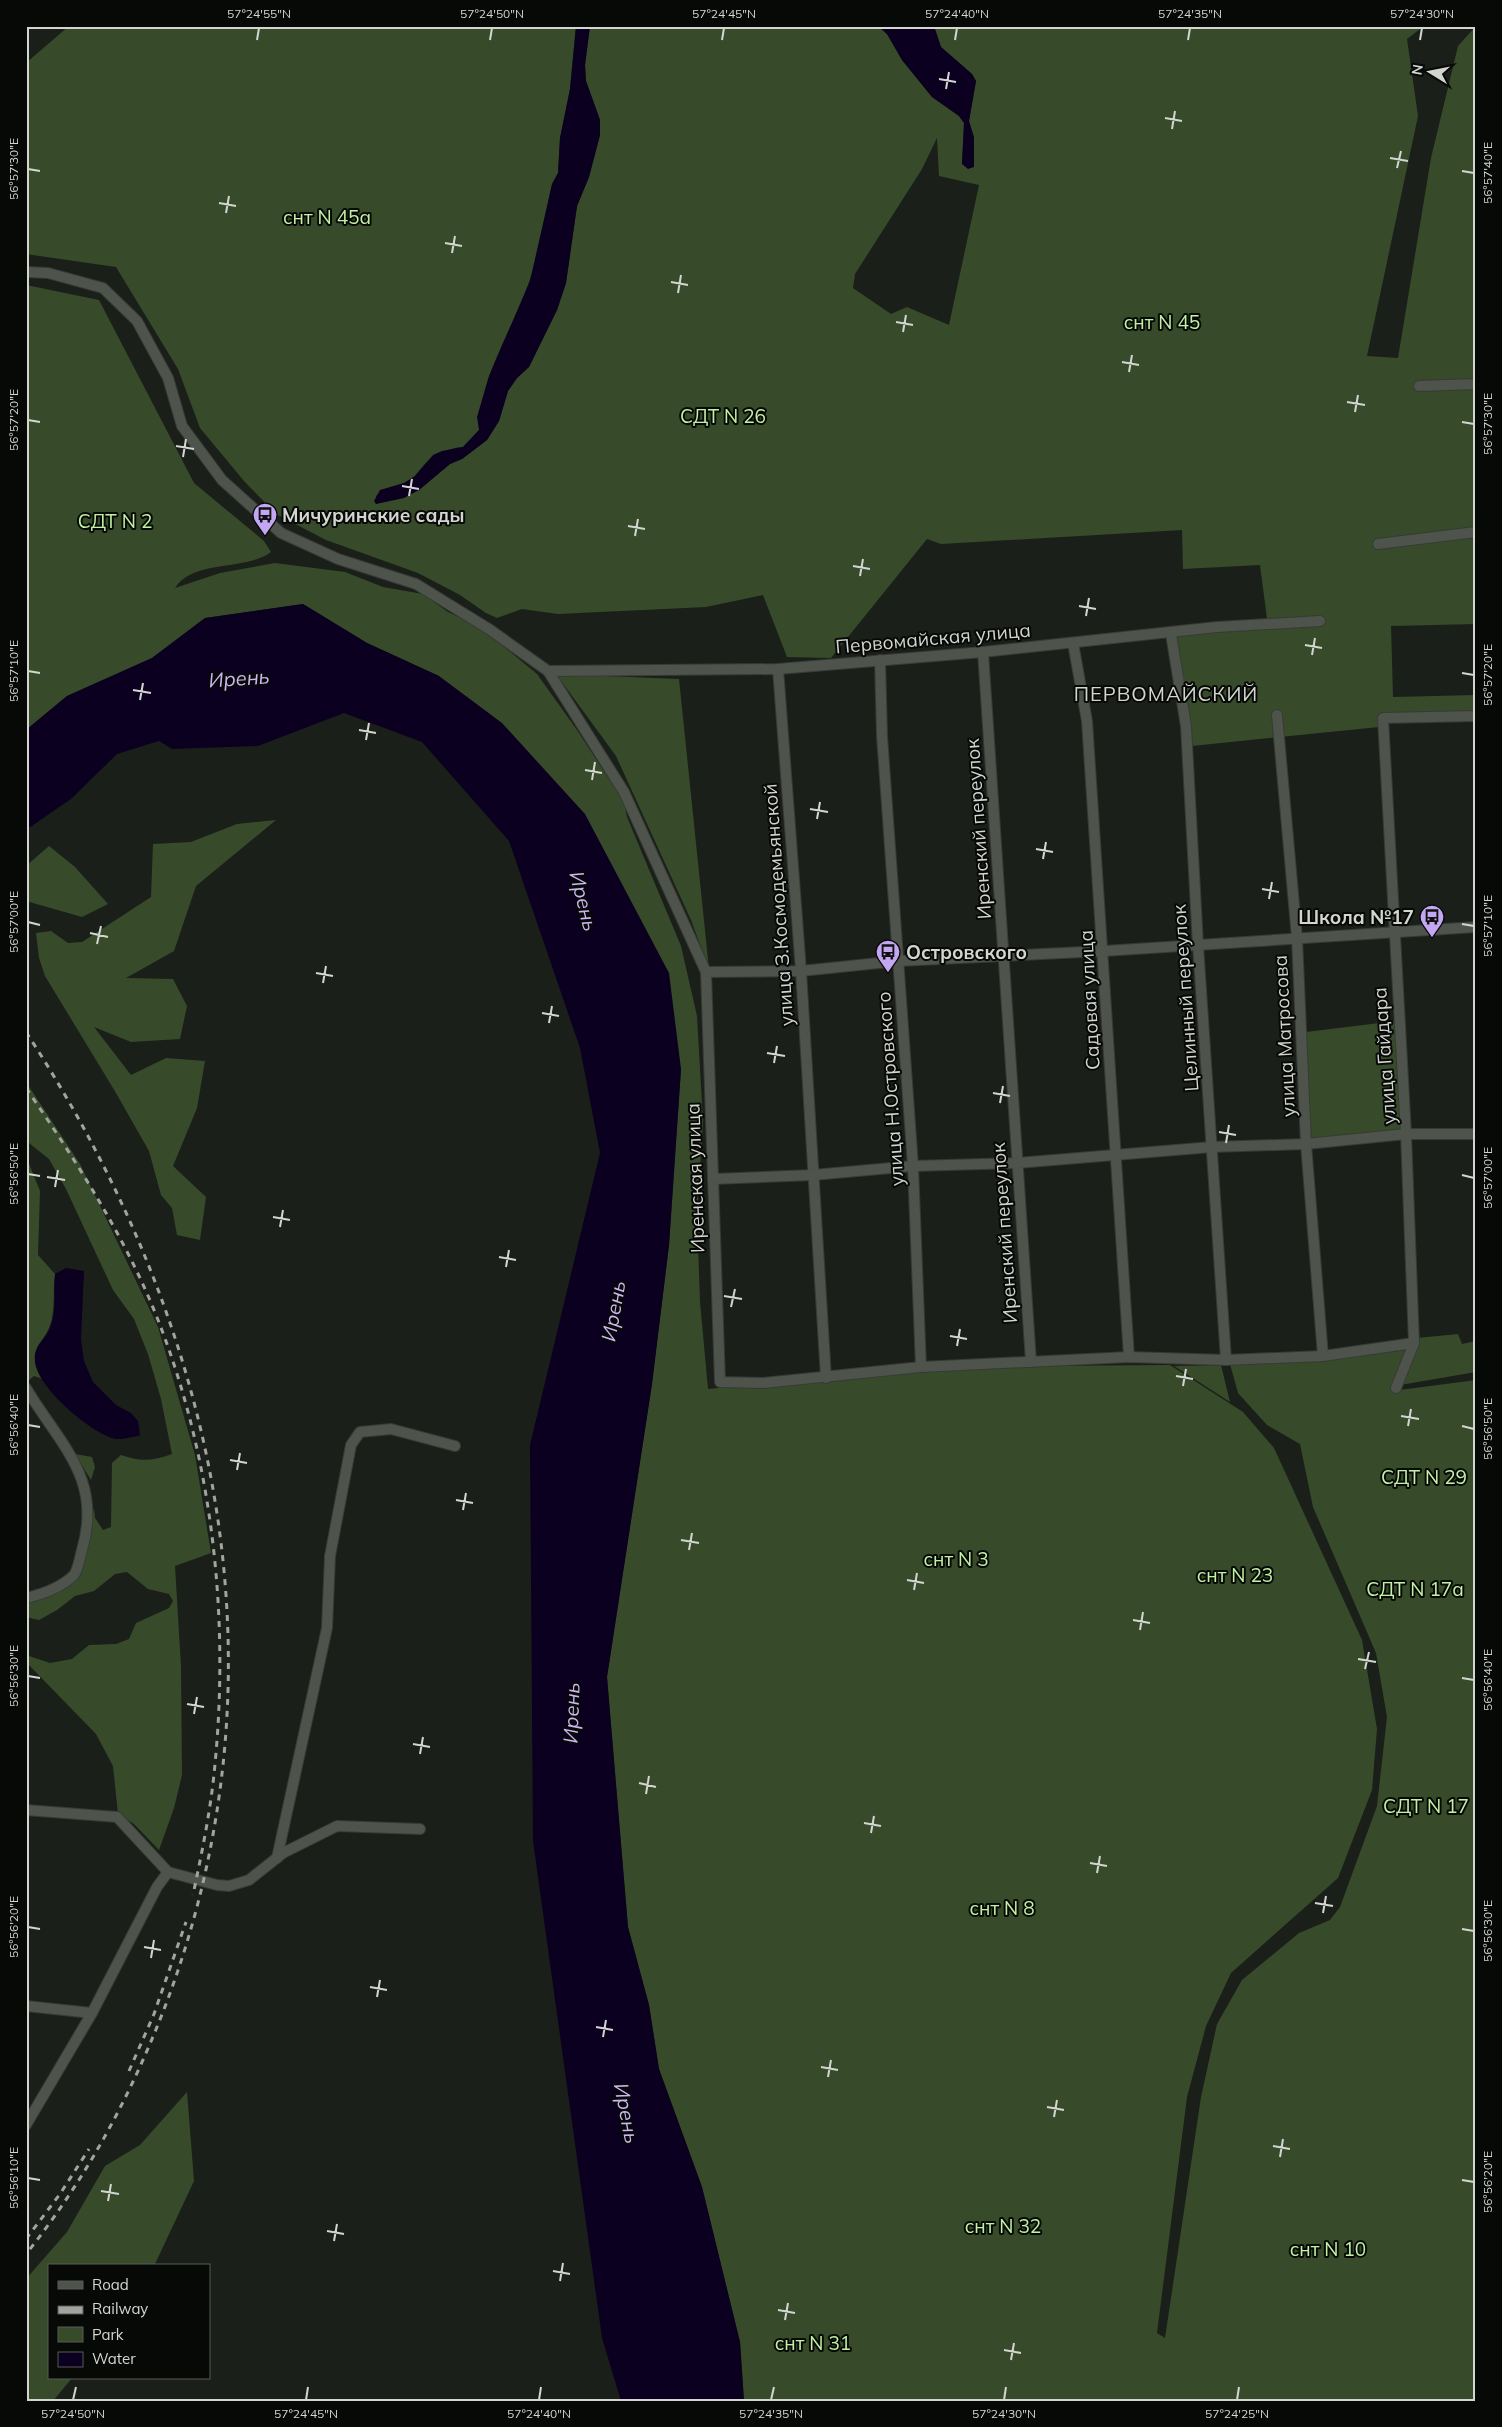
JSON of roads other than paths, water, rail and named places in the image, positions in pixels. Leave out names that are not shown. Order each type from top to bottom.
[{"type":"street","points":[[26,272],[48,273],[103,288],[137,321],[168,378],[182,426],[222,480],[280,533],[338,559],[416,584],[489,629],[548,671],[624,792],[706,972],[801,971],[898,961],[1004,957],[1476,927]]},
{"type":"street","points":[[1419,386],[1476,384]]},
{"type":"street","points":[[1378,544],[1476,532]]},
{"type":"street","name":"Первомайская улица","points":[[548,671],[778,669],[983,652],[1171,634],[1217,627],[1320,621]]},
{"type":"street","name":"Целинный переулок","points":[[1171,634],[1186,726],[1198,945],[1226,1360]]},
{"type":"street","name":"Садовая улица","points":[[1073,643],[1087,721],[1104,951],[1115,1156],[1129,1357]]},
{"type":"street","name":"Иренский переулок","points":[[983,652],[1031,1362]]},
{"type":"street","name":"улица Н.Островского","points":[[880,660],[882,736],[913,1166],[921,1367]]},
{"type":"street","name":"улица З.Космодемьянской","points":[[778,669],[801,971],[826,1378]]},
{"type":"street","name":"улица Матросова","points":[[1277,715],[1297,938],[1306,1144],[1323,1356]]},
{"type":"street","name":"улица Гайдара","points":[[1396,1388],[1414,1343],[1406,1134],[1393,931],[1383,718],[1475,719]]},
{"type":"street","name":"Иренская улица","points":[[706,972],[720,1382],[763,1383],[826,1378]]},
{"type":"street","points":[[713,1179],[813,1175],[913,1166],[1017,1163],[1212,1147],[1306,1144],[1406,1134],[1476,1134]]},
{"type":"street","points":[[826,1378],[921,1367],[1129,1357],[1226,1360],[1323,1356],[1414,1343]]},
{"type":"street","points":[[26,1388],[74,1462],[84,1482],[88,1530],[75,1574],[47,1592],[26,1598]]},
{"type":"street","points":[[277,1858],[327,1628],[330,1556],[350,1445],[360,1432],[391,1429],[454,1446]]},
{"type":"street","points":[[26,1810],[117,1817],[168,1872],[217,1885],[239,1885],[249,1880],[277,1858],[338,1826],[420,1829]]},
{"type":"street","points":[[26,2125],[92,2013],[157,1887],[168,1872]]},
{"type":"street","points":[[26,2006],[92,2013]]},
{"type":"water","points":[[576,26],[590,26],[585,65],[586,81],[600,120],[600,135],[589,177],[577,206],[566,283],[557,310],[529,367],[517,378],[508,391],[499,421],[487,440],[462,459],[450,464],[419,490],[404,498],[376,504],[374,501],[380,490],[404,483],[415,476],[433,455],[442,451],[463,447],[479,430],[477,417],[489,376],[530,281],[552,184],[558,173],[560,138],[570,89]]},
{"type":"water","points":[[878,26],[934,26],[941,47],[972,74],[976,81],[969,121],[974,138],[974,167],[968,169],[962,164],[964,123],[959,116],[932,97],[902,60],[887,34]]},
{"type":"water","name":"Ирень","points":[[303,604],[367,643],[439,676],[502,723],[585,814],[669,973],[681,1069],[669,1245],[652,1384],[607,1677],[628,1927],[649,2005],[659,2069],[702,2187],[740,2342],[744,2401],[621,2401],[602,2338],[533,1841],[530,1445],[600,1153],[580,1048],[509,841],[422,742],[344,713],[258,746],[172,749],[159,741],[117,754],[71,799],[26,830],[26,730],[67,696],[152,658],[205,618]]},
{"type":"water","points":[[66,1268],[84,1271],[81,1339],[84,1361],[93,1382],[116,1405],[131,1413],[138,1421],[140,1435],[138,1436],[115,1439],[102,1434],[66,1407],[45,1384],[38,1372],[35,1356],[52,1322],[55,1274]]},
{"type":"railway","points":[[26,1032],[92,1143],[146,1258],[187,1377],[215,1498],[227,1621],[225,1746],[206,1871],[169,1996],[141,2064],[108,2131],[70,2194],[26,2254]]},
{"type":"railway","points":[[26,1088],[93,1190],[123,1243],[149,1298],[170,1353],[188,1410],[201,1468],[211,1527],[217,1587],[220,1646],[219,1705],[211,1797],[193,1895]]},
{"type":"railway","points":[[129,2071],[154,2014],[186,1922]]},
{"type":"railway","points":[[26,2239],[60,2194],[89,2149]]},
{"type":"place","name":"Мичуринские сады","points":[[265,536]]},
{"type":"place","name":"Школа №17","points":[[1432,938]]},
{"type":"place","name":"Островского","points":[[888,973]]},
{"type":"district","name":"ПЕРВОМАЙСКИЙ","points":[[1166,693]]},
{"type":"park label","name":"снт N 45а","points":[[327,217]]},
{"type":"park label","name":"снт N 45","points":[[1162,322]]},
{"type":"park label","name":"СДТ N 26","points":[[723,416]]},
{"type":"park label","name":"СДТ N 2","points":[[115,521]]},
{"type":"park label","name":"СДТ N 29","points":[[1424,1477]]},
{"type":"park label","name":"снт N 3","points":[[956,1559]]},
{"type":"park label","name":"снт N 23","points":[[1235,1575]]},
{"type":"park label","name":"СДТ N 17а","points":[[1415,1589]]},
{"type":"park label","name":"СДТ N 17","points":[[1426,1806]]},
{"type":"park label","name":"снт N 8","points":[[1002,1908]]},
{"type":"park label","name":"снт N 32","points":[[1003,2226]]},
{"type":"park label","name":"снт N 10","points":[[1328,2249]]},
{"type":"park label","name":"снт N 31","points":[[813,2343]]}]
